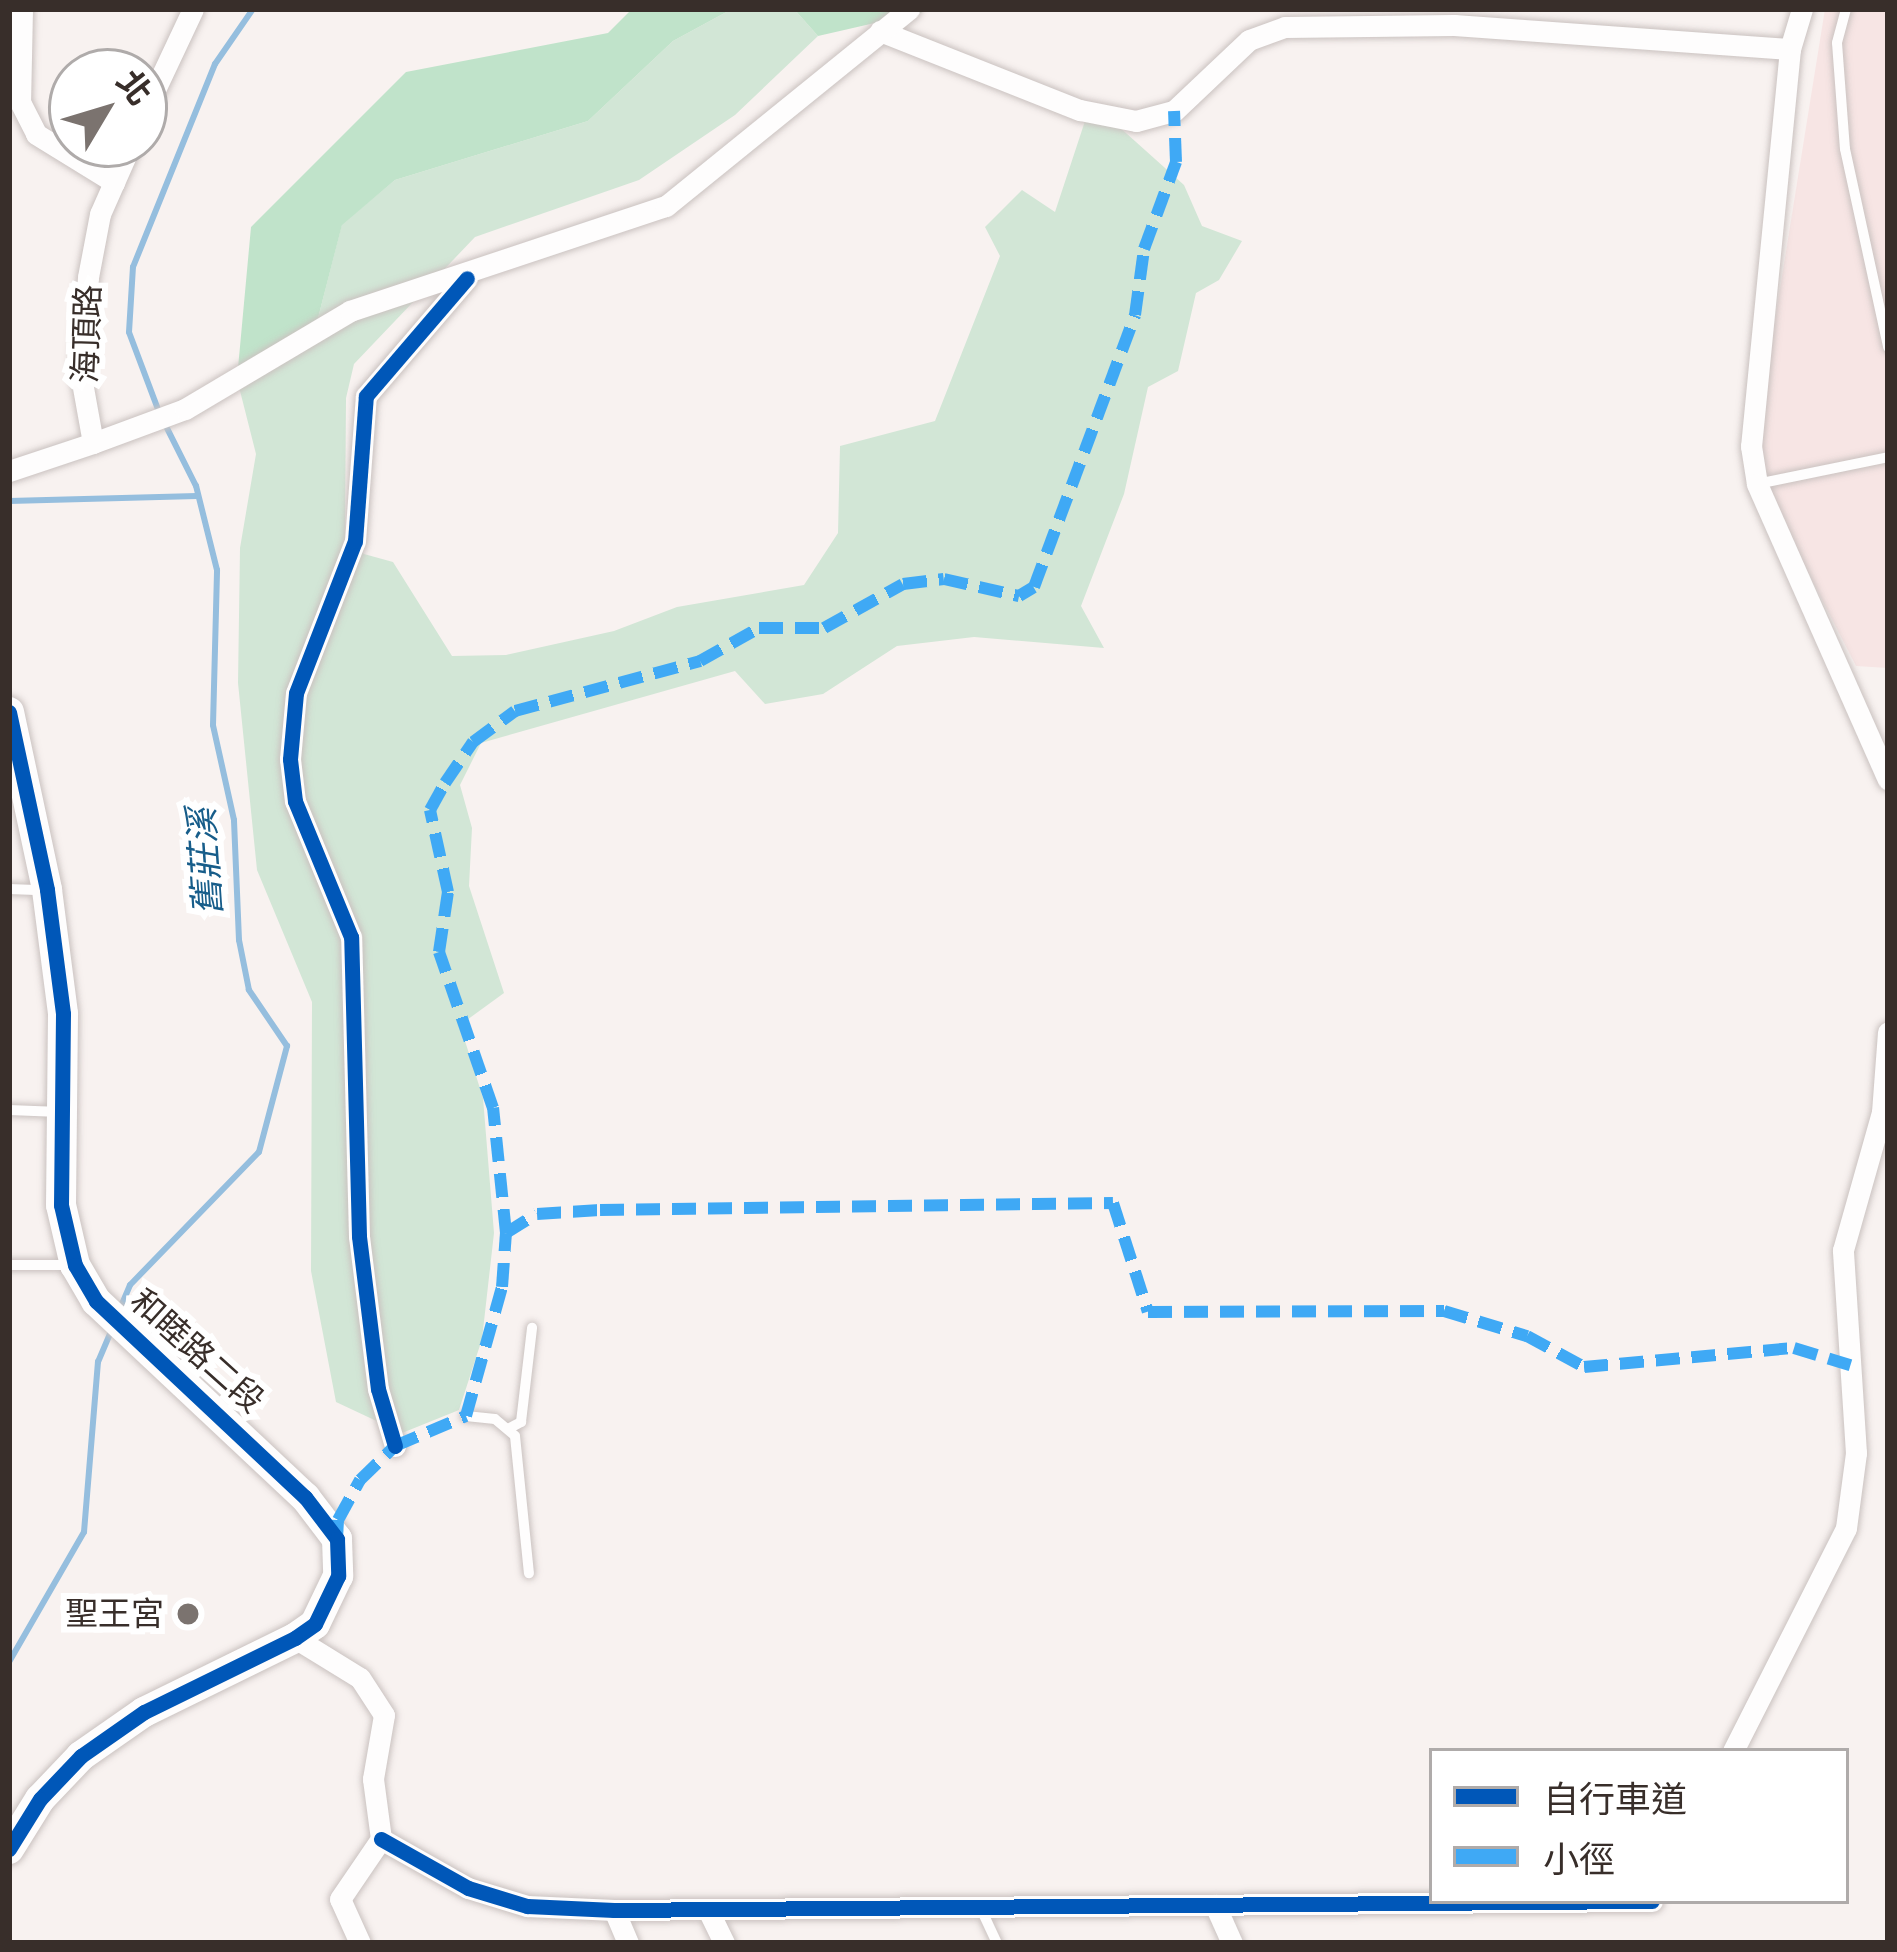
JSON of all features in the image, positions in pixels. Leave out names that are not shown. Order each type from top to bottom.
[{"type":"street","points":[[22,9],[20,102],[35,134],[114,182]]},
{"type":"street","points":[[168,62],[193,9]]},
{"type":"street","points":[[9,470],[185,409],[350,311],[467,278],[501,258],[667,206],[909,9]]},
{"type":"street","points":[[1802,9],[1790,49],[1751,446],[1757,484],[1888,779]]},
{"type":"street","points":[[880,31],[1080,110],[1136,122],[1174,111],[1249,40],[1285,27],[1454,25],[1790,49]]},
{"type":"street","name":"海頂路","points":[[93,443],[80,371],[88,277],[120,168]]},
{"type":"street","points":[[395,1446],[378,1389],[359,1236],[351,937],[295,801],[290,759],[296,693],[355,541],[366,396],[467,278]]},
{"type":"street","name":"和睦路二段","points":[[9,712],[47,890],[63,1014],[61,1205],[75,1265],[97,1300],[270,1457],[338,1540],[338,1576],[315,1624],[124,1723],[40,1799],[9,1850]]},
{"type":"street","points":[[1734,1748],[1846,1528],[1856,1453],[1843,1250],[1882,1112],[1888,1032]]},
{"type":"street","points":[[295,1638],[360,1678],[384,1715],[374,1779],[382,1839],[340,1899],[360,1943]]},
{"type":"street","points":[[382,1839],[468,1888],[526,1906],[708,1910],[1429,1903]]},
{"type":"street","points":[[1215,1905],[1232,1943]]},
{"type":"street","points":[[614,1910],[628,1943]]},
{"type":"street","points":[[708,1910],[724,1943]]},
{"type":"lane","points":[[1846,9],[1837,43],[1844,149],[1888,347]]},
{"type":"lane","points":[[1757,484],[1888,457]]},
{"type":"lane","points":[[9,889],[47,890]]},
{"type":"lane","points":[[9,1110],[64,1112]]},
{"type":"lane","points":[[9,1265],[75,1265]]},
{"type":"lane","points":[[508,1430],[521,1422],[532,1328]]},
{"type":"lane","points":[[466,1416],[495,1419],[508,1430],[523,1473],[529,1573]]},
{"type":"lane","points":[[981,1909],[997,1943]]},
{"type":"shaded area","points":[[1825,9],[1888,9],[1888,668],[1856,666],[1752,463]]},
{"type":"green space","points":[[632,9],[732,9],[673,41],[588,121],[395,180],[342,225],[317,322],[237,379],[251,227],[406,72],[608,33]]},
{"type":"green space","points":[[732,9],[794,9],[818,36],[735,115],[639,180],[475,237],[354,364],[346,398],[345,535],[364,554],[393,562],[452,656],[506,655],[614,631],[677,607],[804,585],[838,533],[840,446],[935,421],[1000,256],[985,227],[1022,190],[1055,212],[1086,118],[1107,116],[1184,185],[1202,226],[1242,241],[1219,280],[1196,293],[1178,371],[1148,387],[1124,494],[1081,606],[1104,648],[974,637],[897,646],[823,694],[765,704],[735,671],[481,743],[460,785],[472,828],[469,886],[504,993],[460,1025],[483,1098],[494,1233],[482,1339],[459,1410],[402,1433],[336,1402],[311,1271],[312,1002],[257,870],[238,683],[240,548],[256,454],[237,379],[317,322],[342,224],[395,180],[588,121],[673,41]]},
{"type":"green space","points":[[794,9],[936,9],[818,36]]},
{"type":"waterway","name":"舊莊溪","points":[[159,412],[129,332],[133,267],[215,64],[253,9]]},
{"type":"waterway","name":"舊莊溪","points":[[119,1311],[130,1285],[259,1152],[287,1046],[249,990],[239,940],[234,820],[213,725],[217,570],[196,486],[165,424]]},
{"type":"waterway","points":[[9,501],[197,496]]},
{"type":"waterway","name":"舊莊溪","points":[[9,1662],[84,1532],[98,1362],[112,1329]]},
{"type":"marked path","points":[[337,1539],[338,1520],[360,1480],[395,1446],[466,1416],[502,1287],[506,1233],[493,1108],[439,952],[448,892],[430,810],[445,783],[473,742],[515,711],[700,661],[759,628],[824,628],[903,584],[944,579],[1019,596],[1034,587],[1135,315],[1144,249],[1176,162],[1174,111]]},
{"type":"marked path","points":[[506,1233],[537,1214],[600,1210],[1113,1203],[1148,1312],[1444,1311],[1527,1336],[1584,1367],[1794,1348],[1850,1365]]},
{"type":"cycle path","points":[[395,1446],[378,1389],[359,1236],[351,937],[295,801],[290,759],[296,693],[355,541],[366,396],[467,278]]},
{"type":"cycle path","points":[[9,712],[47,890],[63,1014],[61,1205],[75,1265],[96,1301],[305,1497],[337,1539],[338,1576],[315,1624],[144,1712],[81,1756],[40,1799],[9,1849]]},
{"type":"cycle path","points":[[381,1839],[468,1888],[527,1906],[614,1910],[1429,1903]]},
{"type":"place","name":"聖王宮","points":[[188,1614]]}]
